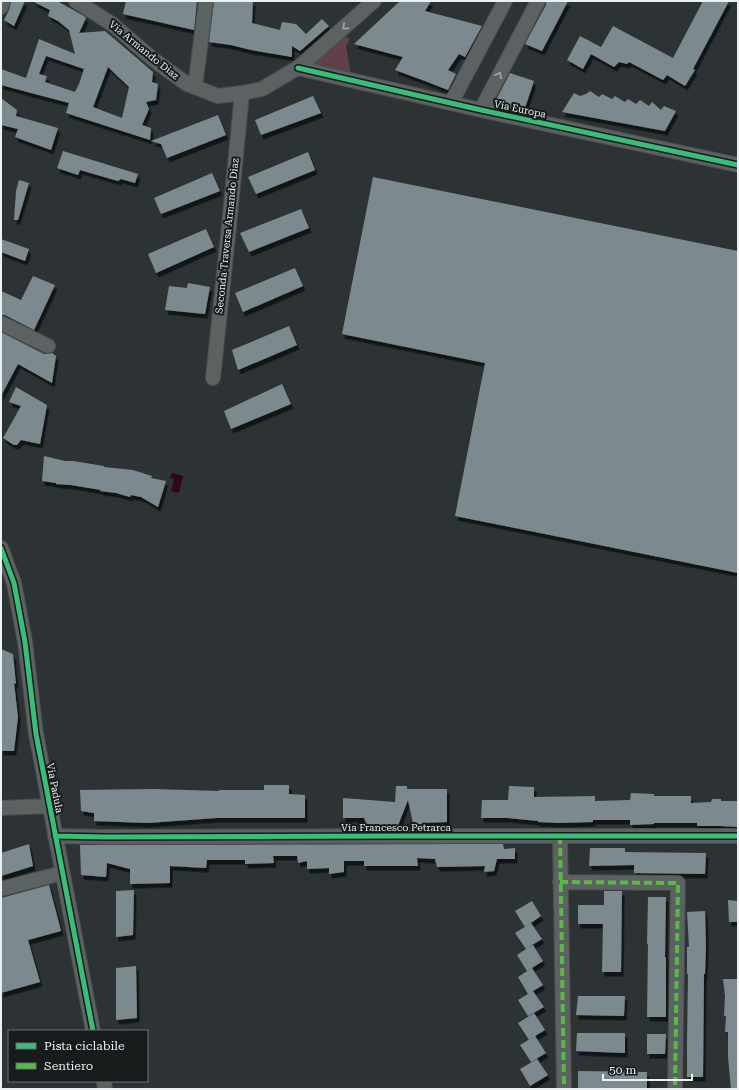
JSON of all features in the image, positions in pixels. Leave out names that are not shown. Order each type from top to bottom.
[{"type":"street","points":[[1,7],[3,1]]},
{"type":"street","name":"Via Armando Diaz","points":[[76,1],[112,24],[154,60],[187,84],[218,96],[262,89],[299,68],[374,1]]},
{"type":"street","points":[[195,87],[206,1]]},
{"type":"street","points":[[451,103],[505,1]]},
{"type":"street","points":[[482,110],[538,1]]},
{"type":"street","name":"Via Europa","points":[[299,68],[482,110],[738,165]]},
{"type":"street","name":"Seconda Traversa Armando Diaz","points":[[213,378],[242,93]]},
{"type":"street","points":[[1,323],[48,346]]},
{"type":"street","name":"Via Padula","points":[[1,548],[14,583],[25,642],[36,734],[93,1030]]},
{"type":"street","points":[[1,808],[50,806]]},
{"type":"street","name":"Via Francesco Petrarca","points":[[55,836],[106,838],[738,836]]},
{"type":"street","points":[[560,836],[564,1089]]},
{"type":"street","points":[[1,889],[62,873]]},
{"type":"street","points":[[560,882],[678,883],[675,1089]]},
{"type":"shaded area","points":[[342,34],[350,39],[346,46],[351,75],[316,71],[311,63]]},
{"type":"shaded area","points":[[172,473],[183,476],[179,493],[171,491],[174,479],[170,478]]},
{"type":"building","points":[[11,1],[25,1],[14,26],[4,20],[9,10]]},
{"type":"building","points":[[32,1],[57,1],[84,16],[86,18],[79,33],[105,31],[153,72],[152,82],[158,84],[156,100],[146,102],[149,109],[142,125],[151,128],[150,140],[66,113],[69,103],[1,85],[1,69],[26,78],[39,39],[75,54],[69,30],[58,21],[48,16],[50,10]],"holes":[[[46,56],[84,69],[75,92],[45,82],[47,76],[39,74]],[[108,67],[129,87],[122,118],[93,107]]]},
{"type":"building","points":[[126,1],[197,1],[194,30],[123,14]]},
{"type":"building","points":[[214,1],[253,1],[252,23],[280,30],[282,22],[296,24],[306,34],[322,19],[329,26],[300,51],[292,46],[292,57],[209,42]]},
{"type":"building","points":[[400,1],[431,1],[425,11],[482,26],[465,57],[459,54],[448,70],[456,74],[448,90],[395,70],[403,57],[354,44]]},
{"type":"building","points":[[546,1],[568,1],[542,51],[525,44],[546,5]]},
{"type":"building","points":[[703,1],[729,1],[693,69],[695,70],[685,86],[667,75],[663,80],[629,62],[627,64],[619,62],[614,67],[591,54],[583,69],[567,60],[580,36],[601,47],[613,26],[673,58]]},
{"type":"building","points":[[510,73],[534,81],[525,108],[512,104],[511,108],[494,104]]},
{"type":"building","points":[[590,91],[599,97],[602,94],[612,99],[615,96],[625,102],[628,99],[636,104],[640,100],[649,106],[652,102],[661,110],[664,106],[676,111],[665,131],[562,112],[574,93],[580,96]]},
{"type":"building","points":[[313,96],[321,113],[261,135],[255,120]]},
{"type":"building","points":[[1,98],[17,110],[16,116],[58,128],[51,150],[15,137],[18,129],[1,125]]},
{"type":"building","points":[[218,115],[226,135],[167,158],[161,144],[151,141]]},
{"type":"building","points":[[63,151],[138,174],[135,183],[121,179],[118,181],[80,170],[78,175],[57,168]]},
{"type":"building","points":[[308,152],[315,170],[256,194],[248,177]]},
{"type":"building","points":[[212,173],[220,191],[161,214],[154,198]]},
{"type":"building","points":[[373,177],[738,251],[738,573],[455,516],[485,363],[342,334]]},
{"type":"building","points":[[19,180],[29,183],[18,220],[14,220],[16,191]]},
{"type":"building","points":[[301,209],[309,228],[249,252],[240,233]]},
{"type":"building","points":[[206,229],[214,247],[156,273],[148,254]]},
{"type":"building","points":[[1,239],[29,249],[25,261],[1,252]]},
{"type":"building","points":[[295,268],[303,286],[243,312],[235,293]]},
{"type":"building","points":[[33,276],[55,285],[34,330],[5,315],[1,315],[1,291],[21,300]]},
{"type":"building","points":[[188,283],[210,287],[205,314],[165,310],[169,286],[187,288]]},
{"type":"building","points":[[289,326],[297,345],[238,370],[232,350]]},
{"type":"building","points":[[1,332],[44,354],[52,353],[56,356],[52,383],[18,364],[1,396]]},
{"type":"building","points":[[282,384],[291,404],[231,429],[224,411]]},
{"type":"building","points":[[16,387],[47,405],[40,444],[21,440],[17,445],[14,445],[3,438],[21,406],[9,402]]},
{"type":"building","points":[[44,456],[65,461],[133,470],[152,476],[151,478],[166,481],[158,507],[141,497],[131,495],[130,497],[100,491],[101,490],[42,481]]},
{"type":"building","points":[[1,649],[13,654],[16,684],[14,683],[18,717],[14,751],[1,751]]},
{"type":"building","points":[[264,785],[289,785],[289,794],[305,795],[305,818],[216,818],[148,823],[94,821],[94,813],[81,811],[80,790],[264,790]]},
{"type":"building","points":[[396,786],[407,786],[407,789],[447,789],[447,822],[422,823],[422,828],[414,828],[408,800],[397,828],[368,828],[364,818],[343,818],[343,798],[395,802]]},
{"type":"building","points":[[509,786],[534,787],[534,797],[595,796],[595,801],[630,800],[631,793],[654,794],[654,796],[691,796],[691,803],[711,802],[712,799],[721,799],[721,801],[738,801],[738,827],[697,826],[697,823],[654,823],[630,825],[630,820],[593,820],[593,822],[558,823],[508,818],[481,818],[482,800],[508,800]]},
{"type":"building","points":[[29,844],[33,866],[1,876],[1,853]]},
{"type":"building","points":[[503,844],[504,849],[515,848],[515,859],[497,859],[494,871],[484,872],[485,866],[437,867],[435,859],[417,858],[418,866],[364,866],[364,861],[344,861],[344,872],[329,874],[329,868],[307,869],[307,861],[298,863],[297,856],[273,856],[274,863],[245,864],[245,860],[207,860],[206,868],[170,866],[170,883],[130,884],[130,869],[107,863],[106,877],[81,875],[80,845]]},
{"type":"building","points":[[590,848],[625,848],[625,852],[706,853],[705,874],[634,873],[634,865],[589,866]]},
{"type":"building","points":[[49,885],[61,931],[28,940],[40,982],[1,993],[1,898]]},
{"type":"building","points":[[134,890],[133,935],[116,937],[116,891]]},
{"type":"building","points":[[604,891],[622,891],[621,972],[602,972],[603,924],[578,924],[578,905],[604,905]]},
{"type":"building","points":[[648,897],[666,897],[666,1017],[647,1017]]},
{"type":"building","points":[[728,900],[738,901],[738,922],[729,922]]},
{"type":"building","points":[[532,901],[541,916],[525,927],[515,911]]},
{"type":"building","points":[[705,911],[706,946],[704,974],[703,1077],[687,1077],[687,947],[689,947],[687,912]]},
{"type":"building","points":[[531,923],[542,939],[527,948],[533,945],[543,961],[527,971],[517,955],[526,949],[515,933]]},
{"type":"building","points":[[136,966],[137,1018],[116,1020],[116,968]]},
{"type":"building","points":[[532,968],[543,985],[528,994],[518,977]]},
{"type":"building","points":[[723,979],[738,979],[738,1089],[731,1089],[728,1057],[728,1032],[725,1032],[726,1016],[724,1016],[725,996]]},
{"type":"building","points":[[533,991],[544,1007],[528,1016],[518,1000]]},
{"type":"building","points":[[578,996],[625,996],[624,1016],[576,1015]]},
{"type":"building","points":[[534,1013],[545,1030],[535,1036],[546,1053],[531,1062],[520,1045],[529,1040],[518,1023]]},
{"type":"building","points":[[577,1033],[625,1033],[625,1053],[576,1051]]},
{"type":"building","points":[[647,1034],[666,1034],[665,1054],[647,1054]]},
{"type":"building","points":[[537,1059],[548,1075],[530,1086],[520,1069]]},
{"type":"building","points":[[578,1071],[647,1072],[647,1089],[578,1089]]},
{"type":"marked path","points":[[560,836],[564,1089]]},
{"type":"marked path","points":[[560,882],[678,883],[675,1089]]},
{"type":"cycle path","points":[[298,68],[481,110],[738,165]]},
{"type":"cycle path","points":[[1,548],[14,583],[25,642],[36,734],[93,1030]]},
{"type":"cycle path","points":[[55,836],[738,836]]}]
